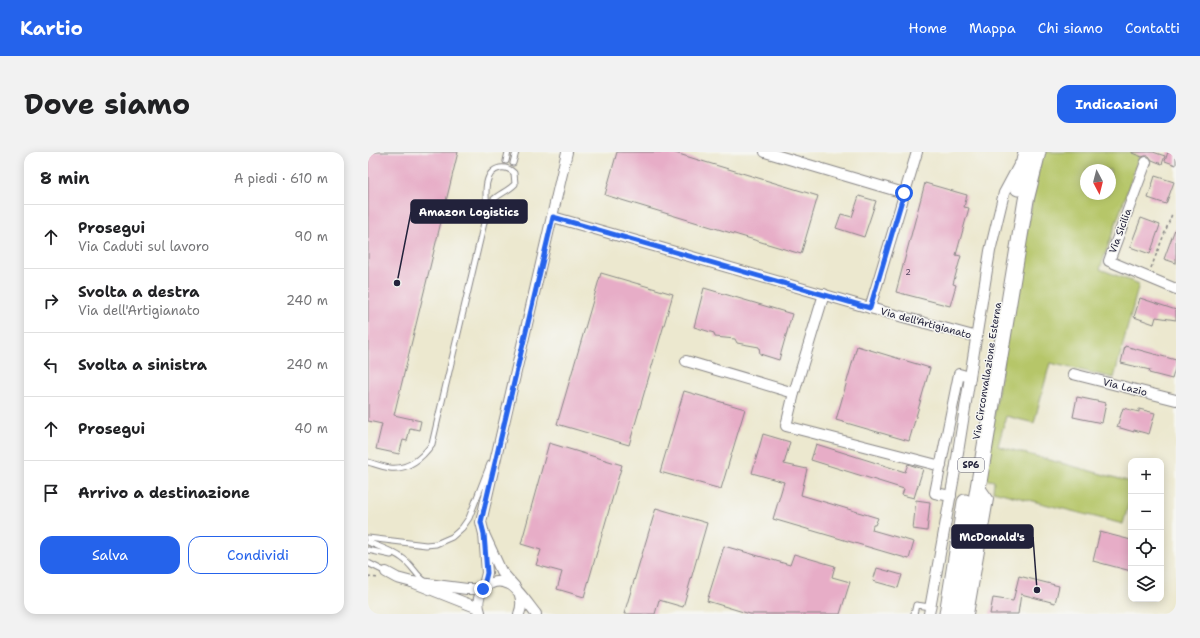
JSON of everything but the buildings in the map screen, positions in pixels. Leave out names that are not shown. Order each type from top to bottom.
[{"type":"main road","name":"Via Circonvallazione Esterna","points":[[957,614],[1026,200],[1030,152]]},
{"type":"main road","name":"Via Circonvallazione Esterna","points":[[947,614],[1016,200],[1030,152]]},
{"type":"street","points":[[483,589],[487,573],[484,534],[481,522],[567,152]]},
{"type":"street","points":[[765,152],[904,193]]},
{"type":"street","points":[[870,308],[917,152]]},
{"type":"street","name":"Via Circonvallazione Esterna","points":[[930,611],[951,496],[990,251],[1004,193],[1030,152]]},
{"type":"street","name":"Via Sicilia","points":[[1146,162],[1109,261],[1176,289]]},
{"type":"street","name":"Via dell'Artigianato","points":[[553,217],[870,308],[977,336]]},
{"type":"street","points":[[824,294],[794,393],[786,426],[940,466]]},
{"type":"street","points":[[686,361],[794,393]]},
{"type":"street","name":"Via Circonvallazione Esterna","points":[[951,496],[935,493],[959,374],[970,377]]},
{"type":"street","name":"Via Lazio","points":[[1073,374],[1176,400]]},
{"type":"street","points":[[968,614],[988,499],[978,485]]},
{"type":"street","points":[[484,534],[501,570],[536,614]]},
{"type":"street","points":[[386,572],[397,578],[412,582],[467,589],[483,589]]},
{"type":"street","points":[[412,582],[479,611],[479,594],[483,589],[489,584],[496,582],[510,584],[518,592],[521,601],[519,614]]},
{"type":"lane","points":[[506,161],[508,152]]},
{"type":"lane","points":[[513,163],[516,152]]},
{"type":"lane","points":[[368,462],[390,468],[412,464],[421,458],[432,444],[487,210],[489,204],[495,197],[510,189],[514,184],[514,173],[510,170],[506,168],[499,168],[490,175],[486,195],[487,210]]},
{"type":"lane","points":[[368,538],[426,545],[436,544],[452,537],[462,528],[468,518],[500,441]]},
{"type":"lane","points":[[368,542],[402,557],[425,581],[437,585]]},
{"type":"lane","points":[[368,550],[402,557]]},
{"type":"lane","points":[[368,563],[386,572]]},
{"type":"lane","points":[[914,614],[916,605],[930,611]]},
{"type":"path","points":[[1148,277],[1172,214]]},
{"type":"green space","points":[[1042,152],[1141,152],[1100,269],[1139,284],[1114,378],[1050,363],[1034,423],[1006,416],[998,446],[1128,481],[1128,506],[1123,524],[993,491],[994,481],[984,479],[1010,316]]},
{"type":"place","name":"Amazon Logistics","points":[[397,283]]},
{"type":"place","name":"McDonald's","points":[[1037,590]]},
{"type":"route","points":[[483,589],[487,573],[484,534],[481,522],[553,217],[870,308],[904,193]]}]
